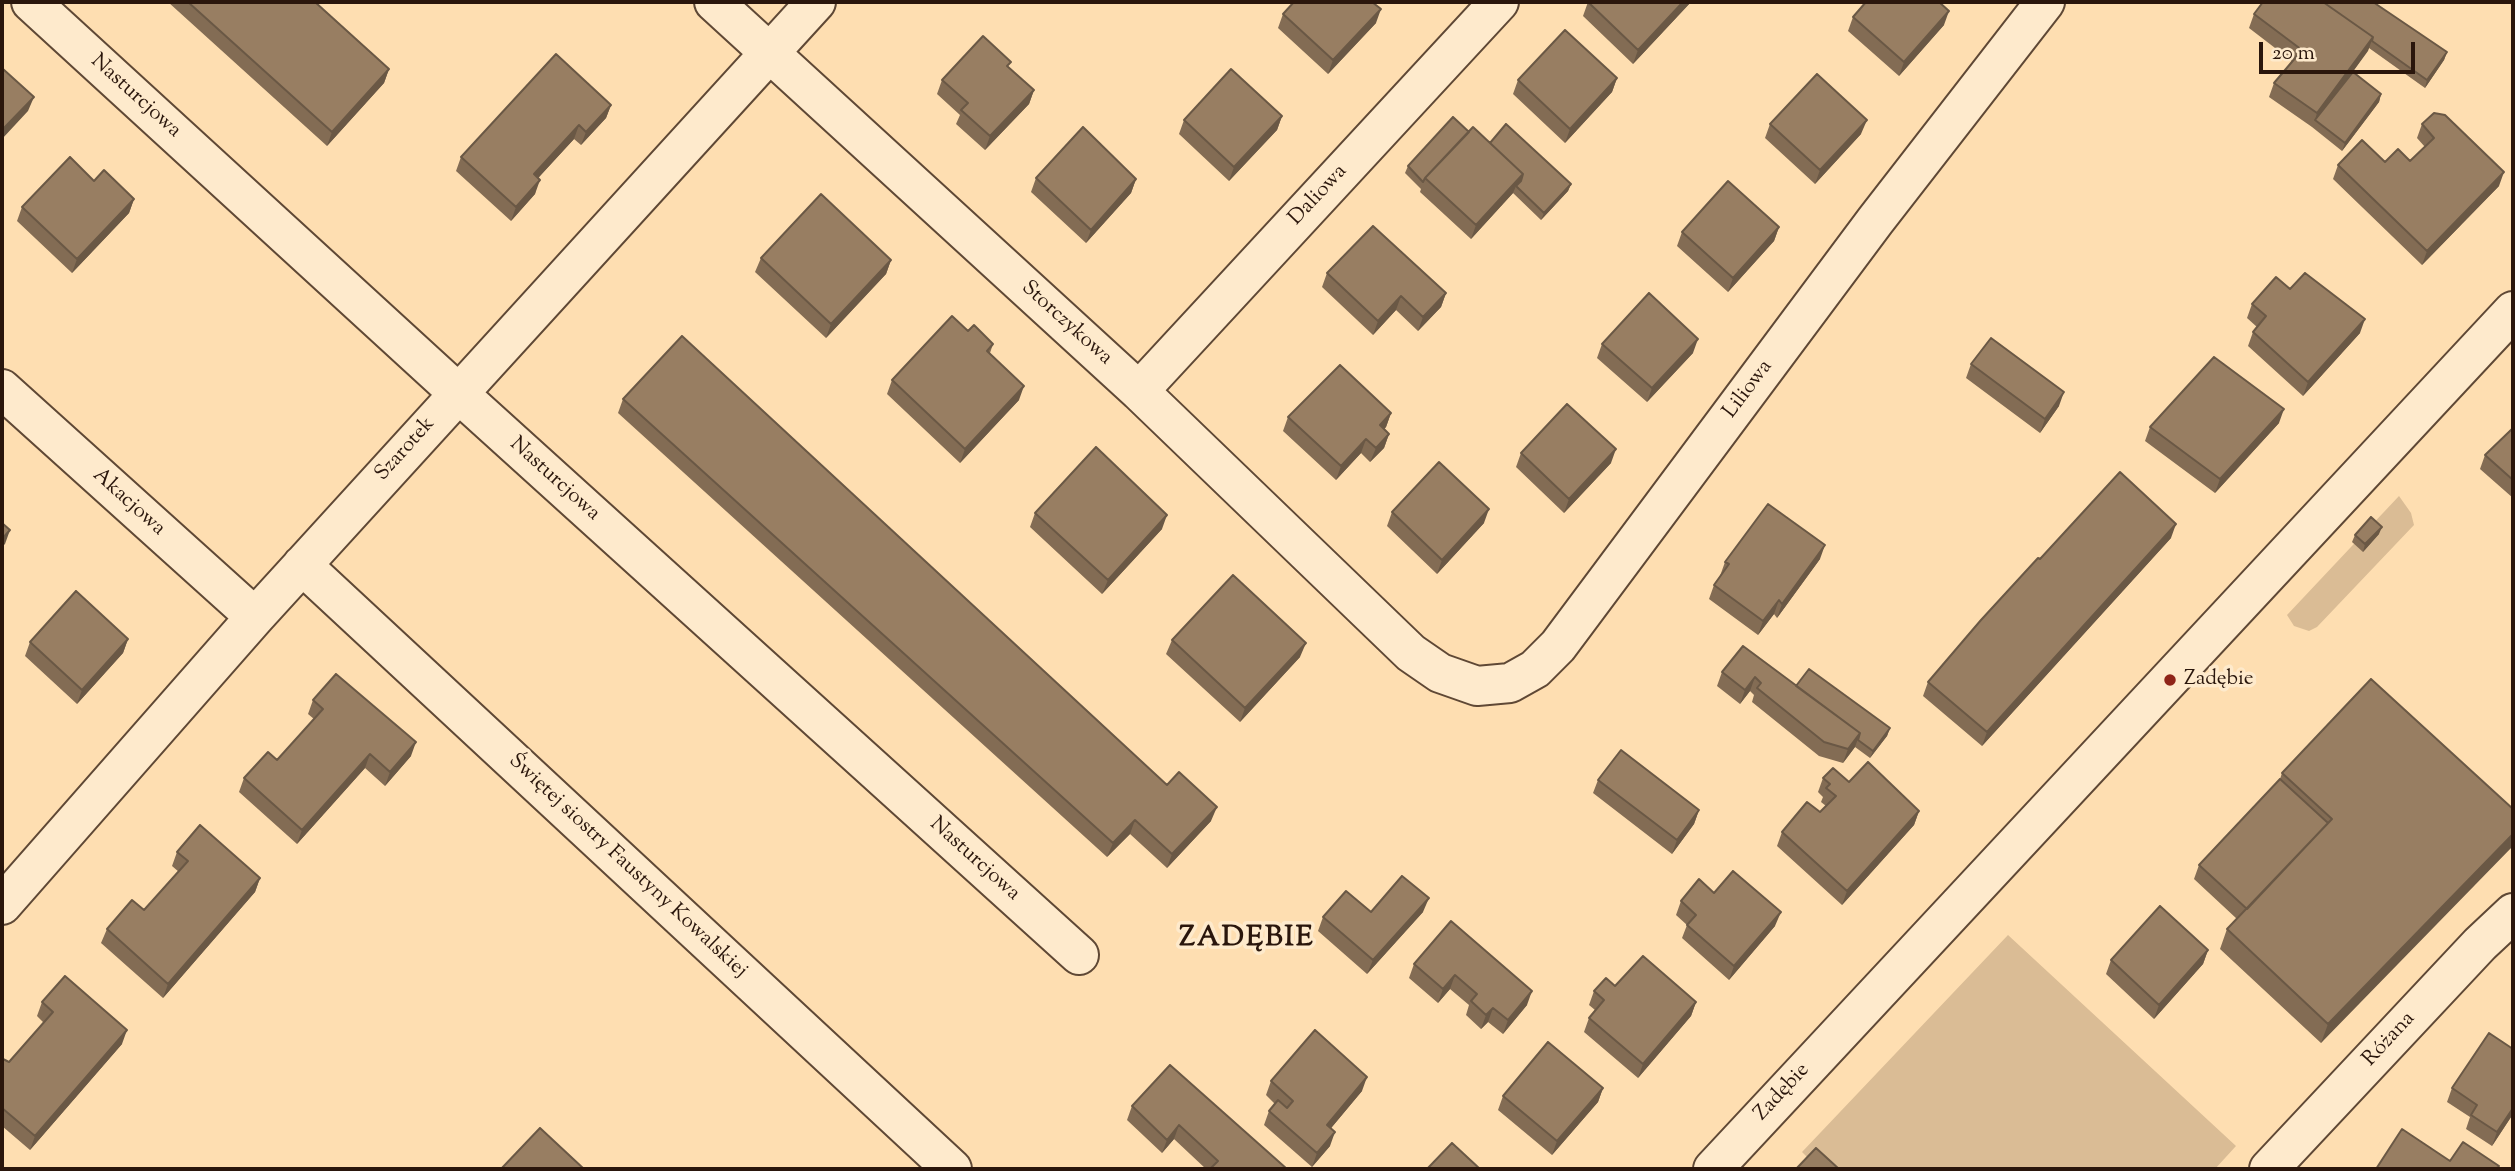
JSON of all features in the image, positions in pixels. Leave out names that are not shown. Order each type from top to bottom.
[{"type":"street","name":"Nasturcjowa","points":[[31,2],[1079,955]]},
{"type":"street","name":"Storczykowa","points":[[714,2],[1139,391],[1411,653]]},
{"type":"street","name":"Szarotek","points":[[2,905],[255,617],[816,2]]},
{"type":"street","name":"Daliowa","points":[[1139,391],[1499,2]]},
{"type":"street","name":"Liliowa","points":[[1411,653],[1440,673],[1477,686],[1510,683],[1535,670],[1558,646],[1875,221],[2045,2]]},
{"type":"street","name":"Zadębie","points":[[1713,1169],[2513,312]]},
{"type":"street","name":"Akacjowa","points":[[2,389],[255,617]]},
{"type":"street","name":"Świętej siostry Faustyny Kowalskiej","points":[[302,565],[952,1169]]},
{"type":"street","name":"Różana","points":[[2269,1169],[2480,944],[2513,913]]},
{"type":"shaded area","points":[[2399,496],[2411,513],[2414,525],[2317,627],[2309,631],[2294,626],[2287,615]]},
{"type":"shaded area","points":[[2008,935],[2236,1146],[2215,1169],[1819,1169],[1802,1152]]},
{"type":"building","points":[[188,2],[315,2],[389,69],[332,132]]},
{"type":"building","points":[[1294,2],[1372,2],[1381,9],[1333,60],[1283,14]]},
{"type":"building","points":[[1588,2],[1683,2],[1638,50]]},
{"type":"building","points":[[1866,2],[1939,2],[1949,11],[1904,62],[1853,17]]},
{"type":"building","points":[[2263,2],[2323,2],[2373,37],[2317,113],[2274,83],[2302,50],[2254,14]]},
{"type":"building","points":[[2323,2],[2373,2],[2447,52],[2427,80]]},
{"type":"building","points":[[1565,30],[1617,78],[1570,129],[1518,80]]},
{"type":"building","points":[[983,36],[1011,62],[1007,66],[1034,90],[990,136],[961,110],[968,103],[942,80]]},
{"type":"building","points":[[556,54],[611,105],[586,132],[579,125],[534,174],[540,180],[516,207],[461,157]]},
{"type":"building","points":[[2,69],[34,97],[2,130]]},
{"type":"building","points":[[1231,69],[1282,116],[1234,167],[1184,120]]},
{"type":"building","points":[[2353,72],[2381,94],[2345,143],[2315,120]]},
{"type":"building","points":[[1817,74],[1867,120],[1820,170],[1770,124]]},
{"type":"building","points":[[2434,113],[2445,115],[2504,172],[2427,251],[2338,165],[2362,140],[2385,162],[2398,149],[2410,161],[2434,138],[2422,124]]},
{"type":"building","points":[[1453,117],[1469,132],[1423,182],[1408,166]]},
{"type":"building","points":[[1506,124],[1571,184],[1544,213],[1516,186],[1523,174],[1490,143]]},
{"type":"building","points":[[1083,127],[1136,179],[1091,230],[1036,178]]},
{"type":"building","points":[[1473,127],[1523,174],[1476,225],[1425,178]]},
{"type":"building","points":[[70,157],[94,181],[104,170],[134,199],[77,259],[22,207]]},
{"type":"building","points":[[1728,181],[1779,227],[1733,278],[1682,232]]},
{"type":"building","points":[[821,194],[891,260],[831,324],[761,258]]},
{"type":"building","points":[[1373,226],[1446,293],[1423,317],[1401,296],[1378,321],[1327,273]]},
{"type":"building","points":[[2305,273],[2365,319],[2308,382],[2253,332],[2266,316],[2252,304],[2276,277],[2290,289]]},
{"type":"building","points":[[1649,293],[1698,339],[1652,388],[1602,344]]},
{"type":"building","points":[[952,316],[968,331],[974,325],[993,344],[987,351],[1024,386],[965,449],[892,380]]},
{"type":"building","points":[[682,336],[1167,785],[1179,772],[1217,807],[1172,854],[1135,820],[1113,843],[623,399]]},
{"type":"building","points":[[1991,338],[2064,392],[2045,419],[1971,364]]},
{"type":"building","points":[[2214,357],[2284,409],[2220,479],[2150,427]]},
{"type":"building","points":[[1340,365],[1391,413],[1380,425],[1389,434],[1376,448],[1366,439],[1341,466],[1288,417]]},
{"type":"building","points":[[1567,404],[1616,449],[1569,499],[1521,453]]},
{"type":"building","points":[[2513,428],[2513,480],[2485,455]]},
{"type":"building","points":[[1096,447],[1167,515],[1108,580],[1035,513]]},
{"type":"building","points":[[1439,462],[1489,509],[1442,560],[1392,512]]},
{"type":"building","points":[[2120,472],[2176,524],[1987,732],[1928,682],[1981,620]]},
{"type":"building","points":[[1768,504],[1825,545],[1782,604],[1779,600],[1763,621],[1714,585],[1729,564],[1725,562]]},
{"type":"building","points":[[2371,517],[2382,527],[2365,544],[2355,535]]},
{"type":"building","points":[[2,523],[10,530],[2,539]]},
{"type":"building","points":[[1233,575],[1306,643],[1245,708],[1172,640]]},
{"type":"building","points":[[76,591],[128,639],[82,690],[30,642]]},
{"type":"building","points":[[1743,646],[1860,733],[1848,749],[1824,742],[1757,688],[1761,683],[1755,677],[1745,690],[1722,672]]},
{"type":"building","points":[[1809,669],[1890,728],[1873,751],[1858,740],[1860,733],[1796,686]]},
{"type":"building","points":[[336,674],[416,742],[390,772],[370,754],[302,830],[244,778],[268,752],[277,760],[323,709],[313,700]]},
{"type":"building","points":[[2371,679],[2513,809],[2513,834],[2328,1024],[2227,929],[2332,819],[2282,773]]},
{"type":"building","points":[[1621,750],[1699,810],[1677,840],[1598,780]]},
{"type":"building","points":[[1868,762],[1919,811],[1847,891],[1782,832],[1807,802],[1820,812],[1836,796],[1826,788],[1830,784],[1823,778],[1833,768],[1849,782]]},
{"type":"building","points":[[2280,779],[2328,823],[2247,909],[2199,865]]},
{"type":"building","points":[[200,825],[260,878],[168,984],[107,929],[132,900],[144,910],[188,861],[177,852]]},
{"type":"building","points":[[1733,871],[1781,912],[1734,966],[1687,925],[1696,915],[1681,901],[1699,879],[1714,893]]},
{"type":"building","points":[[1402,876],[1429,898],[1373,960],[1323,917],[1346,891],[1371,912]]},
{"type":"building","points":[[2160,906],[2208,950],[2159,1005],[2111,960]]},
{"type":"building","points":[[1451,921],[1532,991],[1508,1020],[1493,1008],[1486,1015],[1471,1001],[1477,994],[1455,975],[1443,989],[1414,964]]},
{"type":"building","points":[[1643,956],[1696,1002],[1643,1064],[1589,1018],[1604,1000],[1594,991],[1606,978],[1615,986]]},
{"type":"building","points":[[65,976],[127,1030],[35,1136],[2,1108],[2,1060],[9,1062],[53,1012],[42,1002]]},
{"type":"building","points":[[1315,1030],[1367,1077],[1327,1125],[1335,1132],[1317,1153],[1269,1111],[1278,1100],[1287,1108],[1293,1101],[1271,1081]]},
{"type":"building","points":[[2489,1033],[2513,1049],[2513,1108],[2497,1132],[2471,1115],[2477,1105],[2452,1088]]},
{"type":"building","points":[[1548,1042],[1603,1088],[1557,1141],[1503,1096]]},
{"type":"building","points":[[1170,1065],[1287,1169],[1210,1169],[1218,1161],[1179,1125],[1167,1140],[1132,1106]]},
{"type":"building","points":[[540,1128],[584,1169],[501,1169]]},
{"type":"building","points":[[2402,1129],[2450,1161],[2463,1142],[2499,1166],[2496,1169],[2376,1169]]},
{"type":"building","points":[[1452,1143],[1480,1169],[1427,1169]]},
{"type":"building","points":[[1816,1148],[1839,1169],[1796,1169]]},
{"type":"place","name":"Zadębie","points":[[2170,680]]},
{"type":"district","name":"ZADĘBIE","points":[[1247,940]]}]
